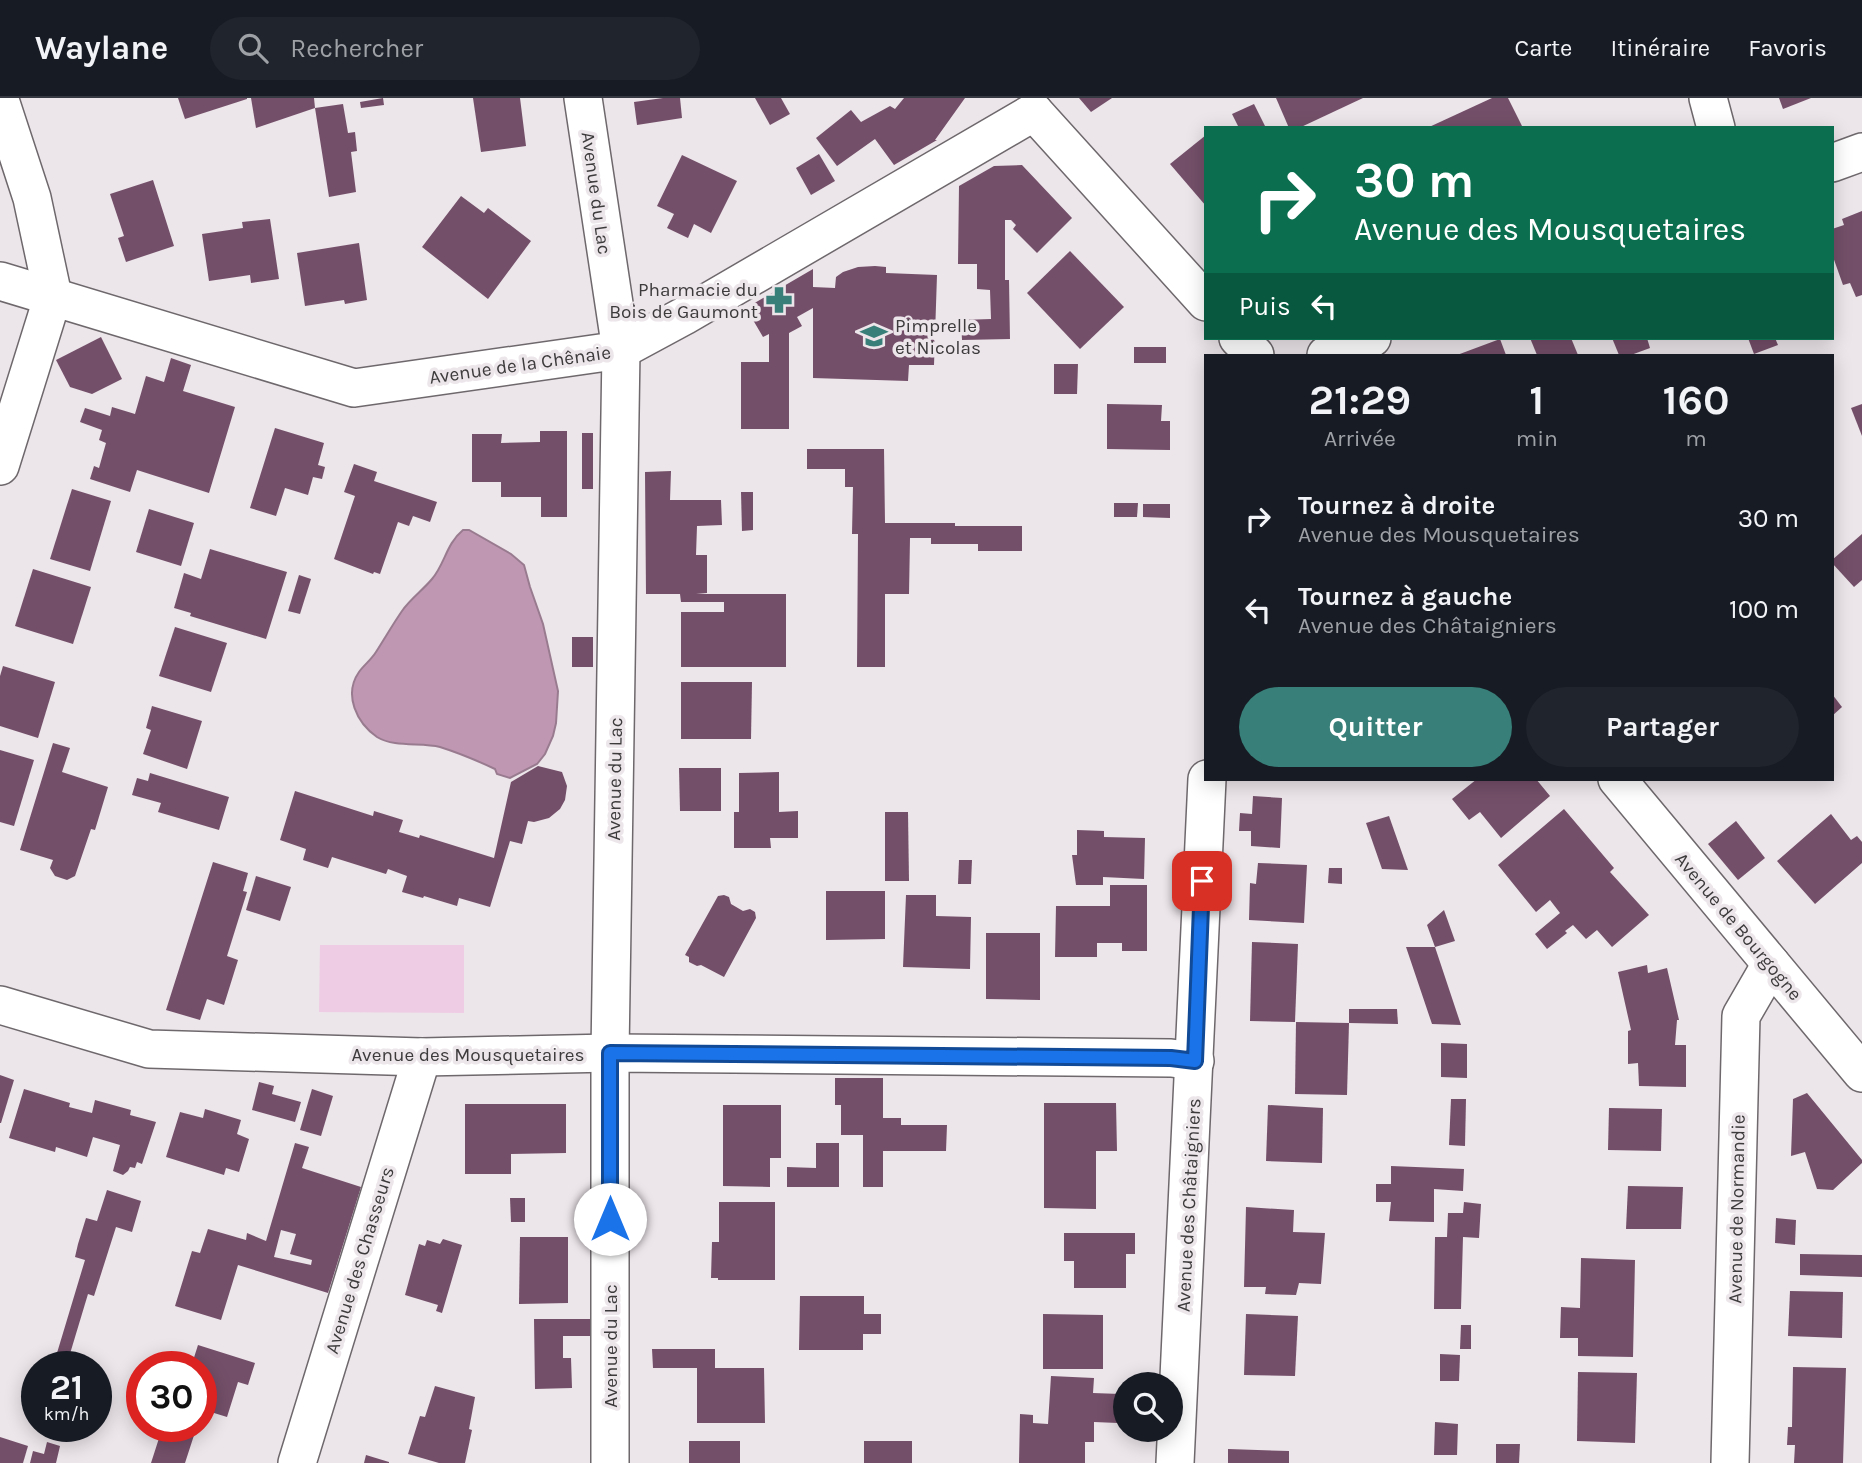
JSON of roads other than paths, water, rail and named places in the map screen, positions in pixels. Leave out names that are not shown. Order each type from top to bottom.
[{"type":"street","name":"Avenue du Lac","points":[[583,98],[621,350],[610,1053],[610,1463]]},
{"type":"street","points":[[1708,98],[1715,126]]},
{"type":"street","points":[[0,100],[32,198],[52,296],[0,466]]},
{"type":"street","name":"Avenue de la Chênaie","points":[[0,281],[354,388],[621,350],[684,316],[1033,105]]},
{"type":"street","points":[[1033,105],[1204,300]]},
{"type":"street","points":[[1834,162],[1862,152]]},
{"type":"street","points":[[1329,354],[1367,340]]},
{"type":"street","name":"Avenue des Châtaigniers","points":[[1175,1463],[1207,781]]},
{"type":"street","name":"Avenue de Bourgogne","points":[[1619,781],[1862,1073]]},
{"type":"street","name":"Avenue de Normandie","points":[[1730,1463],[1741,1016],[1771,964]]},
{"type":"street","name":"Avenue des Mousquetaires","points":[[0,1005],[149,1049],[422,1057],[610,1053],[1171,1058],[1195,1061]]},
{"type":"street","name":"Avenue des Chasseurs","points":[[297,1463],[422,1057]]},
{"type":"place","name":"Pharmacie du Bois de Gaumont","points":[[779,300]]},
{"type":"place","name":"Pimprelle et Nicolas","points":[[874,336]]}]
